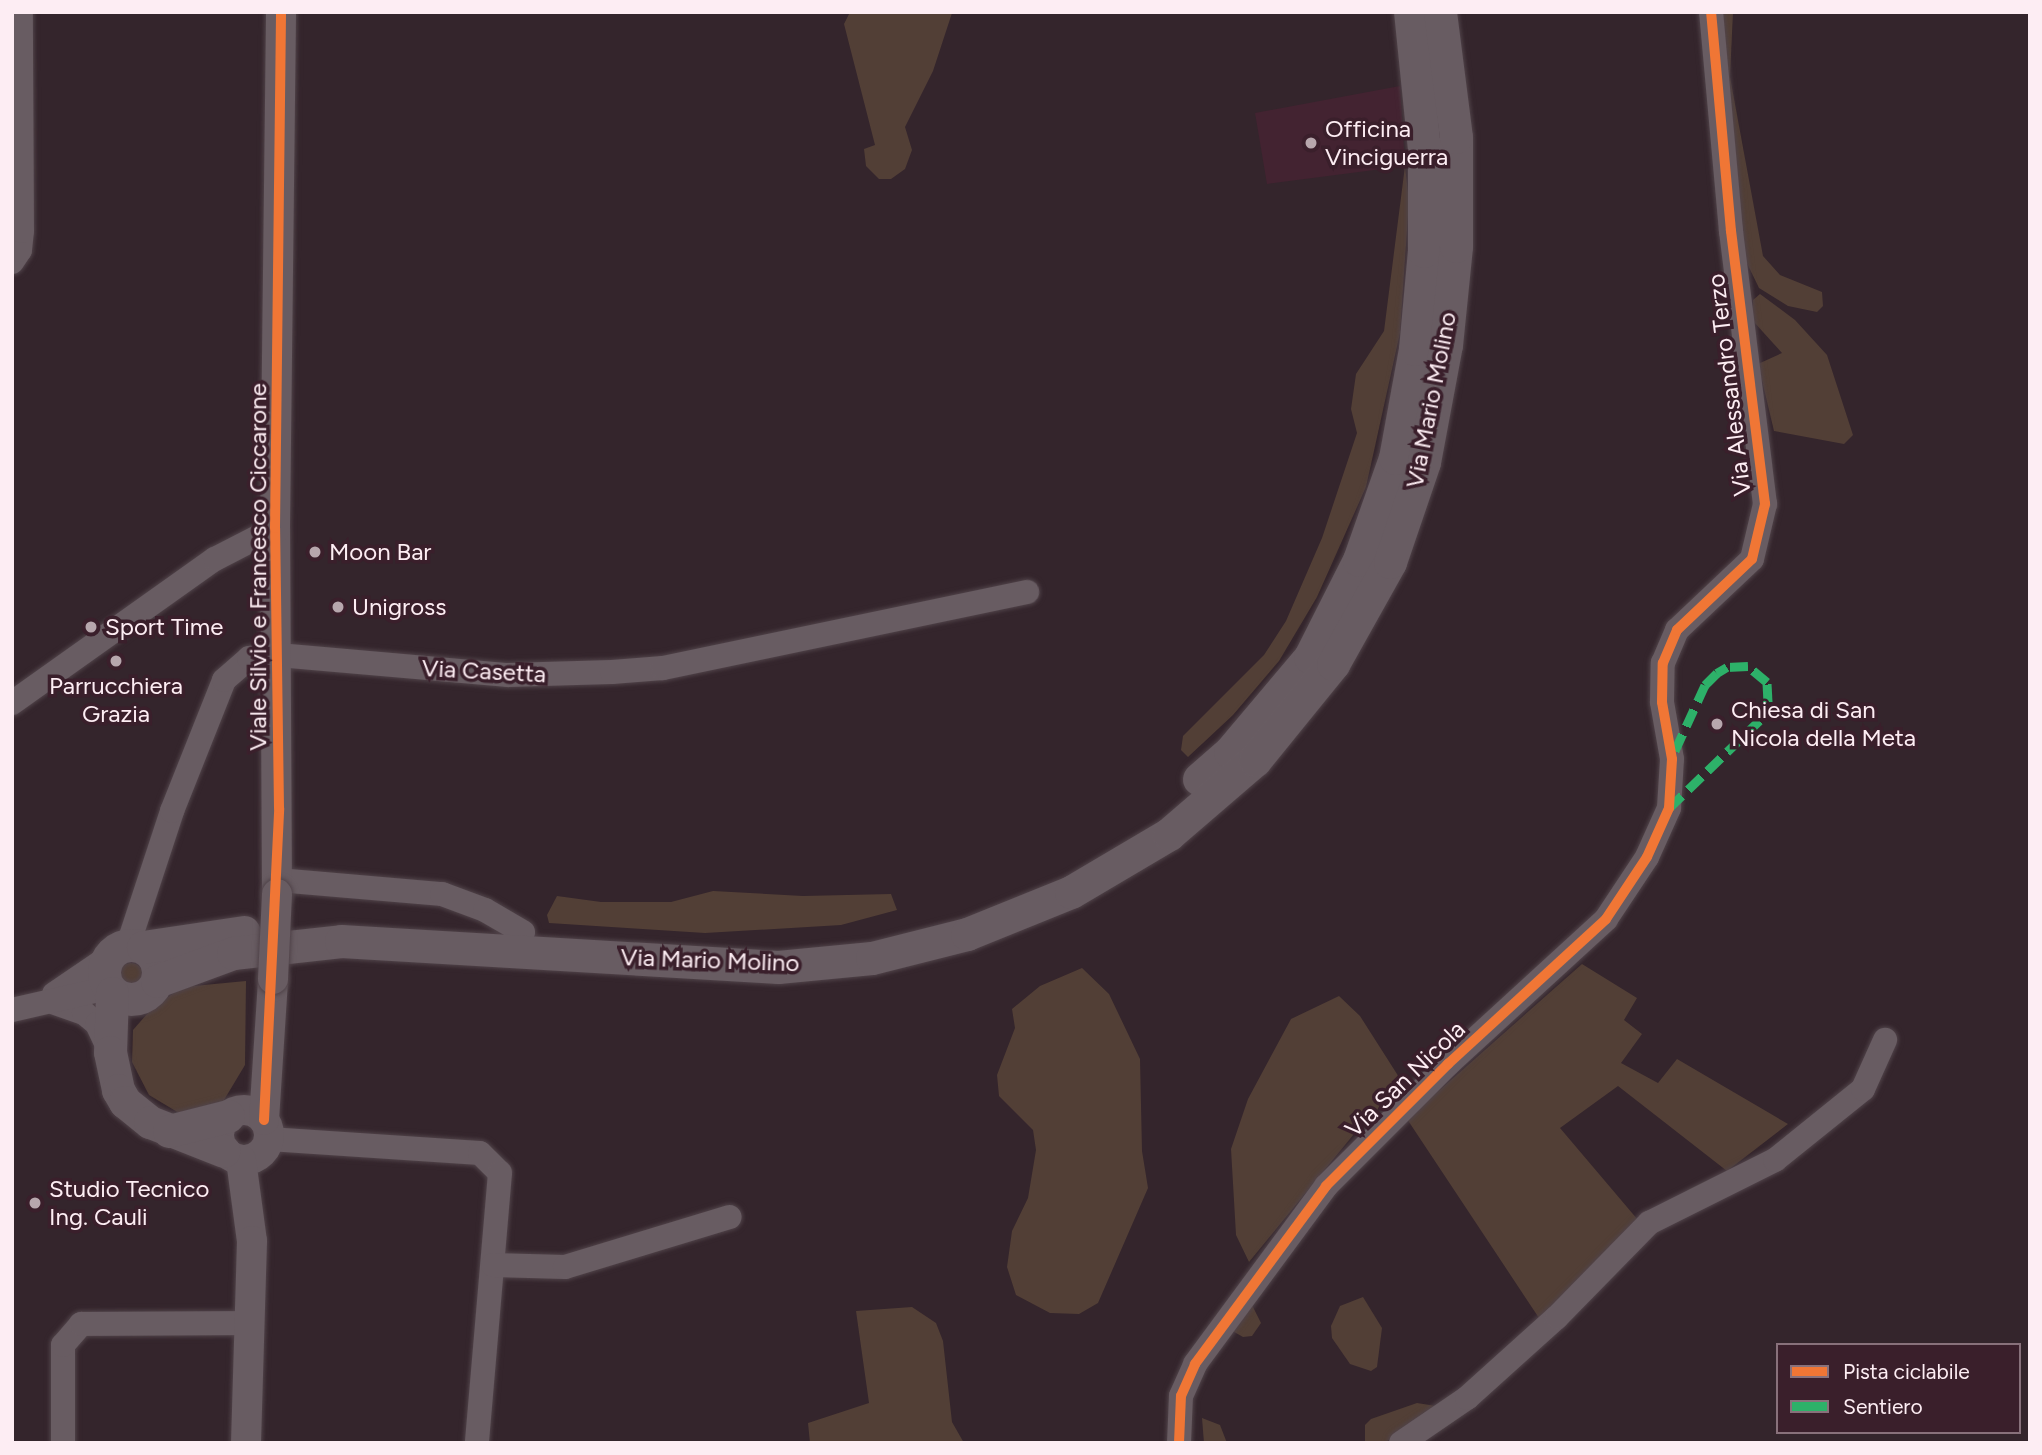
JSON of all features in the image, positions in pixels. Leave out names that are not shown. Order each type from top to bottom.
[{"type":"main road","name":"Via Mario Molino","points":[[128,973],[328,923],[420,923],[778,950],[860,940],[961,916],[1061,876],[1151,822],[1230,752],[1310,657],[1359,560],[1395,458],[1415,349],[1424,251],[1424,149],[1410,12]]},
{"type":"main road","name":"Via Mario Molino","points":[[128,973],[233,953],[373,940],[778,967],[872,958],[967,934],[1071,892],[1169,834],[1255,760],[1333,664],[1390,562],[1424,461],[1446,345],[1457,246],[1456,137],[1440,12]]},
{"type":"main road","points":[[128,973],[110,1052],[118,1090],[125,1101],[169,1131],[247,1135]]},
{"type":"street","points":[[12,262],[20,250],[22,231],[17,71],[21,12]]},
{"type":"street","name":"Viale Silvio e Francesco Ciccarone","points":[[247,1135],[255,1079],[269,1030],[278,887],[275,528],[281,12]]},
{"type":"street","name":"Via Alessandro Terzo","points":[[1672,759],[1660,685],[1667,649],[1688,617],[1752,559],[1765,504],[1731,231],[1711,12]]},
{"type":"street","points":[[12,703],[215,559],[275,528]]},
{"type":"street","name":"Via Casetta","points":[[128,973],[172,811],[224,680],[249,658],[278,655],[508,675],[663,668],[1027,592]]},
{"type":"street","name":"Via San Nicola","points":[[1179,1443],[1181,1396],[1195,1364],[1326,1186],[1448,1064],[1606,919],[1660,832],[1669,808],[1672,759]]},
{"type":"street","points":[[278,887],[442,894],[485,910],[523,932]]},
{"type":"street","points":[[12,1010],[128,973]]},
{"type":"street","points":[[45,1000],[90,1018],[103,1033],[110,1052]]},
{"type":"street","points":[[1401,1443],[1467,1398],[1557,1317],[1649,1223],[1775,1160],[1863,1089],[1885,1040]]},
{"type":"street","points":[[246,1443],[252,1241],[247,1135],[480,1153],[500,1173],[477,1443]]},
{"type":"street","points":[[493,1265],[565,1267],[730,1217]]},
{"type":"street","points":[[63,1443],[63,1345],[81,1324],[249,1323]]},
{"type":"shaded area","points":[[850,12],[952,13],[933,71],[905,127],[912,150],[905,169],[891,179],[879,179],[866,166],[864,149],[875,145],[844,24]]},
{"type":"shaded area","points":[[1721,12],[1733,12],[1730,77],[1763,256],[1780,275],[1822,292],[1823,306],[1817,312],[1788,306],[1759,288],[1743,255]]},
{"type":"shaded area","points":[[1400,86],[1405,166],[1267,184],[1255,113]]},
{"type":"shaded area","points":[[1405,166],[1409,201],[1400,333],[1366,487],[1317,597],[1279,661],[1233,715],[1188,757],[1181,750],[1183,736],[1264,655],[1286,621],[1322,538],[1357,433],[1351,409],[1356,374],[1384,331]]},
{"type":"shaded area","points":[[1760,294],[1795,320],[1827,355],[1853,435],[1844,444],[1774,431],[1758,364],[1782,353],[1753,321],[1753,300]]},
{"type":"shaded area","points":[[713,891],[803,896],[891,894],[897,910],[841,925],[705,933],[549,923],[547,915],[557,896],[601,902],[671,902]]},
{"type":"shaded area","points":[[131,963],[142,970],[143,975],[136,986],[131,987],[120,980],[119,975],[126,964]]},
{"type":"shaded area","points":[[1582,964],[1637,998],[1624,1020],[1642,1034],[1621,1063],[1658,1083],[1677,1059],[1788,1124],[1727,1171],[1618,1086],[1560,1128],[1638,1220],[1539,1318],[1407,1119]]},
{"type":"shaded area","points":[[1082,968],[1109,994],[1140,1059],[1142,1151],[1148,1188],[1098,1303],[1079,1314],[1050,1313],[1016,1295],[1007,1267],[1012,1231],[1028,1198],[1036,1150],[1033,1130],[999,1096],[997,1075],[1015,1028],[1012,1009],[1040,986]]},
{"type":"shaded area","points":[[246,981],[245,1065],[221,1105],[179,1113],[149,1095],[132,1062],[133,1030],[154,1006],[183,987]]},
{"type":"shaded area","points":[[1339,996],[1360,1016],[1404,1085],[1363,1123],[1249,1262],[1236,1235],[1231,1149],[1248,1099],[1291,1019]]},
{"type":"shaded area","points":[[1363,1297],[1382,1328],[1377,1367],[1371,1371],[1350,1364],[1332,1338],[1331,1326],[1340,1306]]},
{"type":"shaded area","points":[[1250,1301],[1261,1323],[1252,1336],[1243,1337],[1229,1329]]},
{"type":"shaded area","points":[[912,1307],[936,1323],[943,1341],[952,1422],[964,1443],[810,1443],[808,1423],[869,1403],[856,1311]]},
{"type":"shaded area","points":[[1417,1403],[1442,1407],[1384,1443],[1365,1441],[1365,1425],[1371,1419]]},
{"type":"shaded area","points":[[1202,1418],[1220,1425],[1227,1443],[1204,1443]]},
{"type":"marked path","points":[[1669,808],[1761,719],[1768,702],[1767,682],[1748,666],[1727,667],[1717,673],[1705,685],[1672,757]]},
{"type":"cycle path","points":[[264,1120],[279,808],[275,528],[281,12]]},
{"type":"cycle path","points":[[1179,1443],[1181,1396],[1195,1364],[1326,1186],[1448,1064],[1606,919],[1647,857],[1669,808],[1672,759],[1662,702],[1663,663],[1677,630],[1752,559],[1765,504],[1731,231],[1711,12]]},
{"type":"place","name":"Officina Vinciguerra","points":[[1311,143]]},
{"type":"place","name":"Moon Bar","points":[[315,552]]},
{"type":"place","name":"Unigross","points":[[338,607]]},
{"type":"place","name":"Sport Time","points":[[91,627]]},
{"type":"place","name":"Parrucchiera Grazia","points":[[116,661]]},
{"type":"place","name":"Chiesa di San Nicola della Meta","points":[[1717,724]]},
{"type":"place","name":"Studio Tecnico Ing. Cauli","points":[[35,1203]]}]
